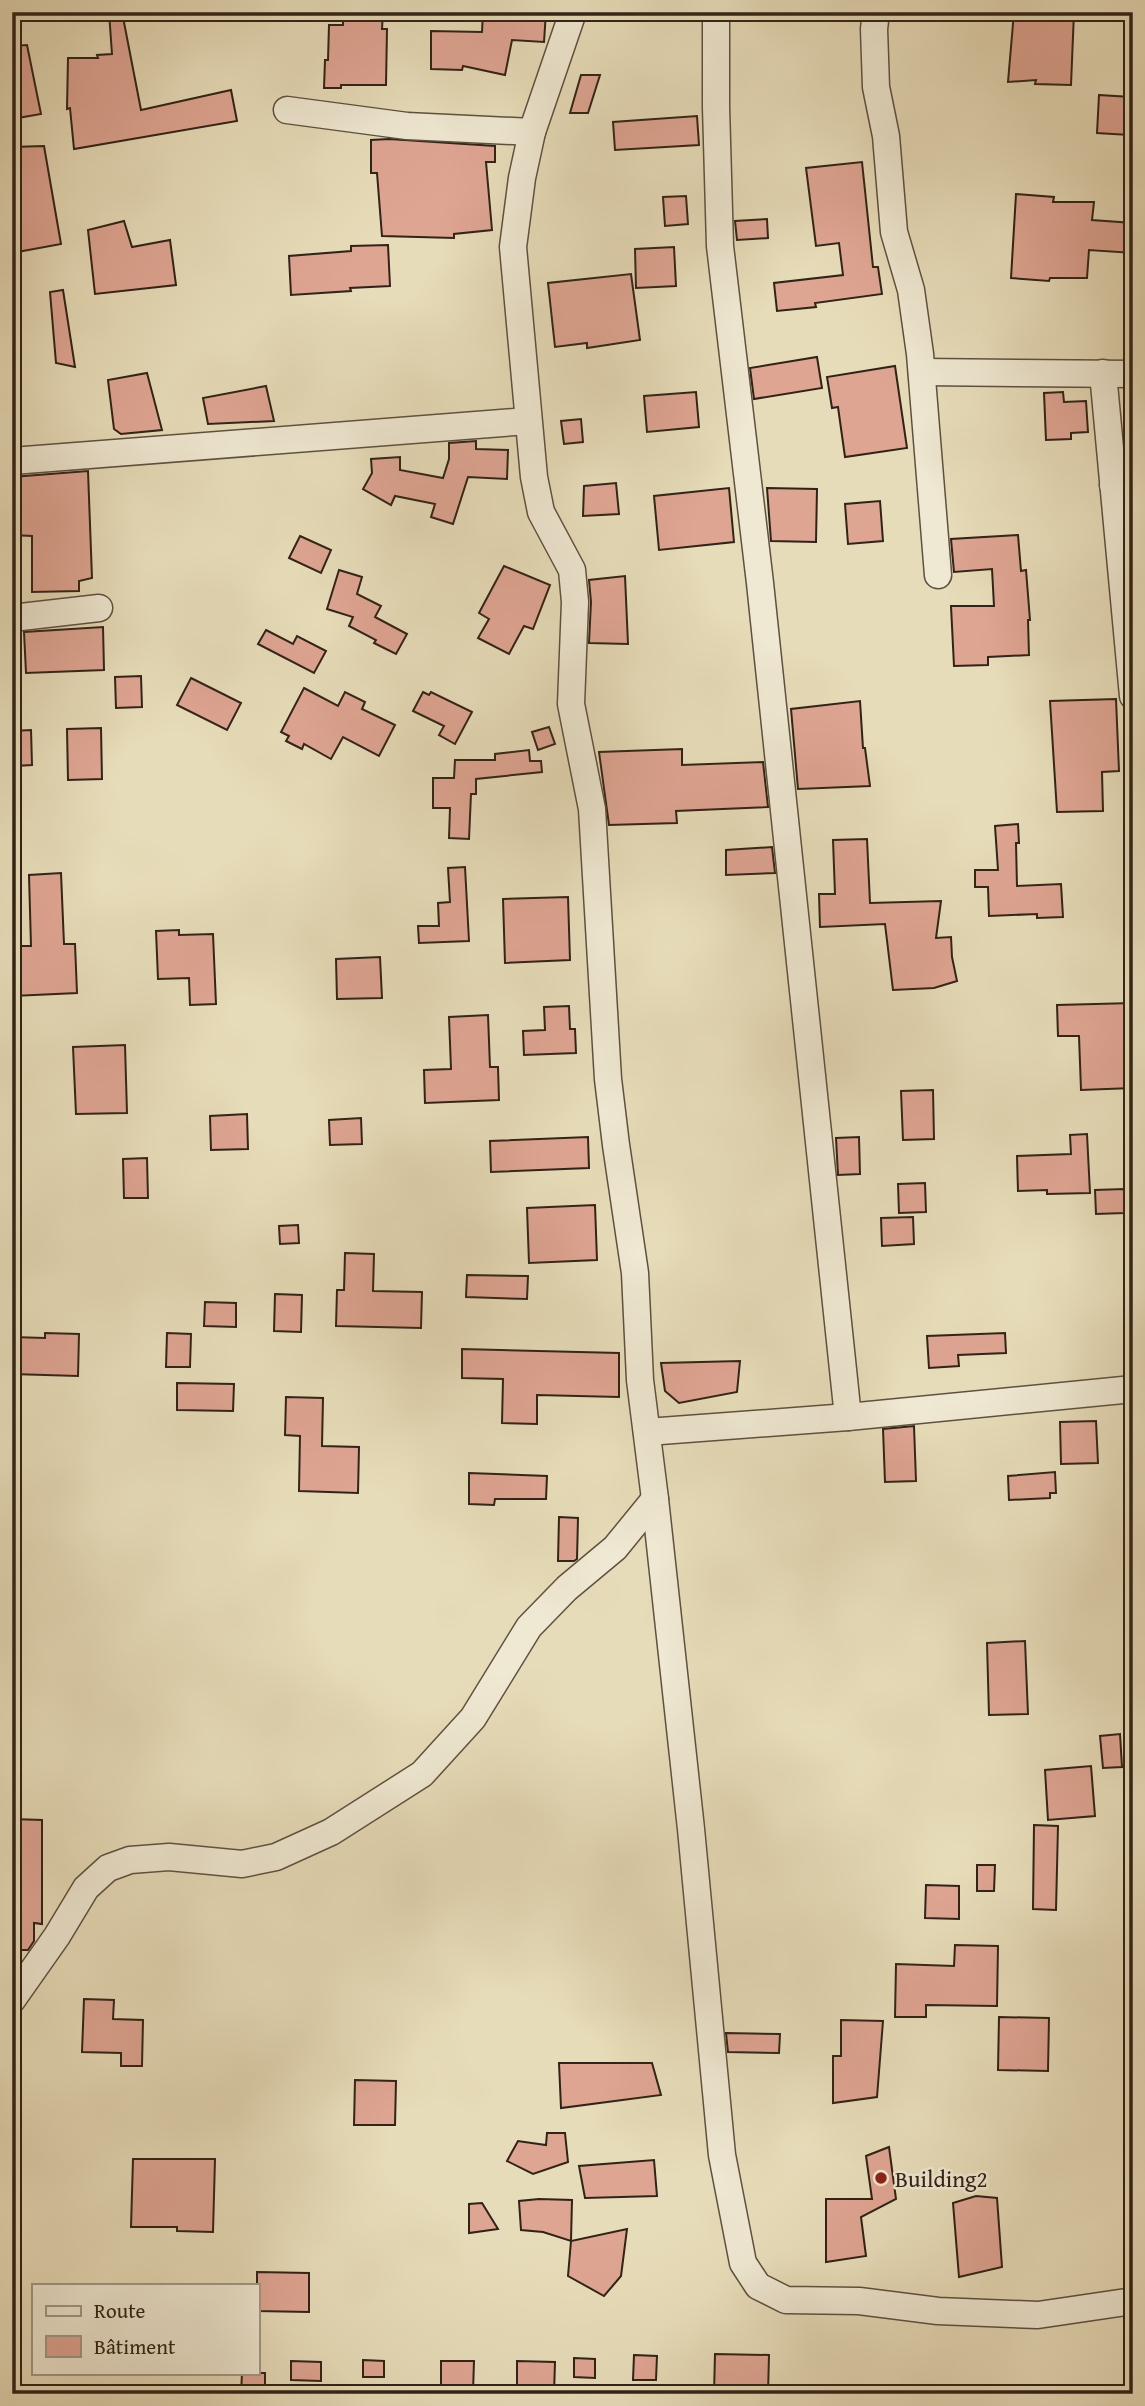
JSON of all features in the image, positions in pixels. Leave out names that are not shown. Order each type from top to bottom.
[{"type":"street","points":[[573,12],[532,132],[522,178],[513,247],[534,477],[541,512],[572,570],[575,601],[571,704],[592,809],[608,1079],[615,1145],[635,1273],[640,1380],[691,1829],[722,2155],[743,2263],[758,2286],[786,2300],[859,2301],[938,2311],[1038,2315],[1133,2301]]},
{"type":"street","points":[[716,12],[720,246],[760,583],[848,1417]]},
{"type":"street","points":[[876,12],[876,86],[886,136],[894,232],[911,290],[922,372],[938,575]]},
{"type":"street","points":[[287,110],[407,126],[532,132]]},
{"type":"street","points":[[922,372],[1133,374]]},
{"type":"street","points":[[1103,373],[1133,696]]},
{"type":"street","points":[[12,461],[528,421]]},
{"type":"street","points":[[1113,485],[1133,460]]},
{"type":"street","points":[[12,618],[99,608]]},
{"type":"street","points":[[647,1432],[848,1417],[1133,1389]]},
{"type":"street","points":[[12,2000],[57,1936],[86,1888],[108,1868],[130,1860],[169,1857],[242,1864],[276,1857],[331,1832],[422,1774],[473,1718],[529,1627],[566,1588],[615,1548],[655,1499]]},
{"type":"building","points":[[109,12],[122,12],[141,110],[231,90],[237,121],[74,149],[70,108],[67,109],[68,58],[98,58],[97,55],[112,54]]},
{"type":"building","points":[[343,12],[383,12],[382,29],[387,29],[386,85],[341,85],[341,88],[324,88],[329,25],[343,25]]},
{"type":"building","points":[[483,12],[546,12],[544,42],[512,40],[505,75],[463,66],[462,70],[431,69],[431,31],[482,32]]},
{"type":"building","points":[[1014,12],[1043,16],[1044,12],[1074,12],[1071,85],[1035,84],[1036,80],[1008,82]]},
{"type":"building","points":[[27,45],[41,114],[12,119],[12,46]]},
{"type":"building","points":[[581,75],[600,75],[588,113],[570,113]]},
{"type":"building","points":[[1099,95],[1131,97],[1129,135],[1097,133]]},
{"type":"building","points":[[697,116],[699,145],[615,150],[613,122]]},
{"type":"building","points":[[371,140],[495,146],[495,162],[486,162],[492,230],[454,234],[454,238],[382,236],[377,173],[371,173]]},
{"type":"building","points":[[44,146],[61,244],[12,253],[12,147]]},
{"type":"building","points":[[862,162],[873,267],[878,267],[882,294],[815,303],[816,307],[777,311],[774,283],[843,275],[839,243],[816,246],[806,168]]},
{"type":"building","points":[[1016,194],[1054,197],[1053,202],[1094,202],[1092,220],[1133,223],[1133,253],[1089,250],[1087,278],[1050,278],[1049,281],[1011,278]]},
{"type":"building","points":[[686,196],[688,224],[665,226],[663,197]]},
{"type":"building","points":[[767,219],[768,238],[737,240],[735,221]]},
{"type":"building","points":[[124,221],[132,247],[170,240],[176,285],[95,294],[88,230]]},
{"type":"building","points":[[388,245],[390,286],[291,295],[289,256],[351,251],[351,246]]},
{"type":"building","points":[[674,247],[676,286],[636,288],[635,249]]},
{"type":"building","points":[[631,274],[640,340],[587,348],[587,343],[555,347],[548,283]]},
{"type":"building","points":[[63,290],[75,367],[56,363],[50,292]]},
{"type":"building","points":[[817,357],[822,388],[754,399],[750,368]]},
{"type":"building","points":[[895,366],[907,448],[845,457],[838,407],[832,408],[827,377]]},
{"type":"building","points":[[147,373],[162,430],[121,434],[114,429],[108,380]]},
{"type":"building","points":[[266,386],[274,421],[208,424],[203,398]]},
{"type":"building","points":[[696,392],[699,427],[647,432],[644,396]]},
{"type":"building","points":[[1063,392],[1064,402],[1086,401],[1088,432],[1071,433],[1071,439],[1046,440],[1044,393]]},
{"type":"building","points":[[581,419],[583,442],[564,444],[561,421]]},
{"type":"building","points":[[476,441],[476,449],[508,450],[507,479],[468,477],[453,524],[431,517],[435,504],[395,496],[391,505],[363,489],[372,473],[371,459],[400,457],[400,470],[443,478],[449,459],[449,443]]},
{"type":"building","points":[[88,471],[92,578],[79,581],[79,591],[32,592],[32,536],[12,535],[12,477]]},
{"type":"building","points":[[616,483],[619,514],[583,516],[584,486]]},
{"type":"building","points":[[729,488],[734,542],[659,550],[654,496]]},
{"type":"building","points":[[767,488],[817,489],[816,542],[771,541]]},
{"type":"building","points":[[880,501],[883,541],[848,544],[845,504]]},
{"type":"building","points":[[1018,535],[1021,571],[1026,570],[1030,620],[1029,655],[988,657],[988,665],[954,666],[951,606],[994,606],[992,569],[954,572],[951,539]]},
{"type":"building","points":[[300,536],[331,550],[321,573],[289,558]]},
{"type":"building","points":[[504,566],[550,585],[533,629],[524,626],[509,654],[478,638],[489,619],[479,613]]},
{"type":"building","points":[[339,570],[362,577],[357,594],[381,606],[375,617],[407,634],[396,654],[349,626],[353,617],[327,609]]},
{"type":"building","points":[[625,576],[628,644],[589,643],[589,580]]},
{"type":"building","points":[[103,627],[104,670],[26,673],[24,632]]},
{"type":"building","points":[[266,630],[293,644],[297,636],[326,651],[314,673],[258,644]]},
{"type":"building","points":[[141,676],[142,707],[116,708],[115,677]]},
{"type":"building","points":[[191,678],[241,703],[227,730],[177,705]]},
{"type":"building","points":[[304,688],[338,706],[345,692],[365,702],[362,709],[395,725],[379,756],[343,737],[331,759],[304,744],[302,749],[286,741],[289,736],[281,732]]},
{"type":"building","points":[[423,692],[429,695],[431,692],[472,712],[455,744],[439,735],[444,726],[413,711]]},
{"type":"building","points":[[1116,699],[1119,771],[1102,772],[1103,811],[1057,812],[1050,701]]},
{"type":"building","points":[[860,701],[863,748],[870,786],[798,789],[791,709]]},
{"type":"building","points":[[549,727],[555,744],[538,750],[532,732]]},
{"type":"building","points":[[101,728],[102,779],[68,780],[67,729]]},
{"type":"building","points":[[31,730],[32,765],[15,766],[13,731]]},
{"type":"building","points":[[682,749],[682,765],[763,762],[768,807],[676,811],[677,823],[609,825],[599,752]]},
{"type":"building","points":[[529,750],[530,761],[541,761],[542,772],[476,779],[476,794],[471,794],[469,839],[449,838],[450,808],[433,808],[433,778],[454,778],[455,760],[495,760],[495,754]]},
{"type":"building","points":[[1018,824],[1017,886],[1061,884],[1063,917],[1037,918],[1037,914],[989,916],[988,887],[975,887],[975,870],[998,870],[995,826]]},
{"type":"building","points":[[867,839],[870,903],[941,901],[936,938],[951,937],[957,981],[934,988],[893,990],[885,924],[820,927],[819,894],[835,894],[833,840]]},
{"type":"building","points":[[772,847],[775,873],[726,875],[726,850]]},
{"type":"building","points":[[465,867],[469,941],[419,943],[418,926],[439,926],[438,903],[450,902],[448,868]]},
{"type":"building","points":[[61,873],[64,944],[75,944],[77,993],[13,996],[12,946],[31,946],[29,875]]},
{"type":"building","points":[[568,897],[570,960],[505,963],[503,899]]},
{"type":"building","points":[[179,930],[179,935],[213,934],[216,1004],[190,1005],[189,978],[158,979],[156,931]]},
{"type":"building","points":[[380,957],[382,998],[337,999],[336,959]]},
{"type":"building","points":[[1133,1003],[1133,1088],[1081,1090],[1079,1036],[1058,1036],[1057,1005]]},
{"type":"building","points":[[569,1006],[570,1029],[575,1029],[576,1053],[524,1055],[523,1031],[545,1030],[544,1007]]},
{"type":"building","points":[[488,1015],[490,1067],[498,1067],[499,1100],[425,1103],[424,1070],[451,1069],[449,1017]]},
{"type":"building","points":[[125,1045],[127,1113],[76,1114],[73,1047]]},
{"type":"building","points":[[933,1090],[934,1139],[903,1140],[901,1091]]},
{"type":"building","points":[[247,1114],[248,1149],[211,1150],[210,1116]]},
{"type":"building","points":[[361,1118],[362,1144],[330,1145],[329,1120]]},
{"type":"building","points":[[1087,1134],[1090,1193],[1047,1194],[1047,1190],[1018,1191],[1017,1156],[1071,1154],[1070,1135]]},
{"type":"building","points":[[588,1137],[589,1168],[491,1172],[490,1141]]},
{"type":"building","points":[[859,1137],[860,1174],[838,1175],[836,1138]]},
{"type":"building","points":[[147,1158],[148,1198],[124,1198],[123,1159]]},
{"type":"building","points":[[925,1183],[926,1212],[899,1213],[898,1184]]},
{"type":"building","points":[[1124,1189],[1124,1213],[1096,1214],[1095,1190]]},
{"type":"building","points":[[595,1205],[597,1260],[529,1263],[527,1208]]},
{"type":"building","points":[[913,1217],[914,1244],[882,1246],[881,1218]]},
{"type":"building","points":[[298,1225],[299,1243],[280,1244],[279,1226]]},
{"type":"building","points":[[345,1253],[374,1254],[373,1291],[422,1292],[421,1328],[336,1326],[337,1290],[344,1290]]},
{"type":"building","points":[[467,1275],[528,1276],[527,1299],[466,1297]]},
{"type":"building","points":[[275,1294],[302,1295],[301,1332],[274,1331]]},
{"type":"building","points":[[205,1302],[236,1303],[236,1327],[204,1326]]},
{"type":"building","points":[[45,1333],[79,1334],[78,1376],[12,1374],[12,1337],[45,1338]]},
{"type":"building","points":[[167,1333],[191,1334],[190,1367],[166,1367]]},
{"type":"building","points":[[1005,1333],[1006,1353],[958,1355],[959,1366],[929,1368],[927,1336]]},
{"type":"building","points":[[462,1349],[619,1353],[619,1397],[537,1395],[537,1424],[502,1423],[503,1379],[462,1378]]},
{"type":"building","points":[[740,1361],[737,1392],[679,1403],[665,1391],[661,1363]]},
{"type":"building","points":[[177,1383],[234,1384],[233,1411],[177,1410]]},
{"type":"building","points":[[286,1397],[323,1398],[322,1446],[359,1447],[358,1493],[299,1491],[300,1436],[285,1435]]},
{"type":"building","points":[[1096,1421],[1098,1463],[1061,1464],[1060,1422]]},
{"type":"building","points":[[914,1426],[916,1481],[885,1482],[883,1429]]},
{"type":"building","points":[[1055,1472],[1056,1493],[1050,1493],[1050,1498],[1009,1500],[1008,1476]]},
{"type":"building","points":[[469,1473],[547,1476],[546,1499],[495,1499],[494,1505],[469,1504]]},
{"type":"building","points":[[559,1517],[578,1518],[577,1559],[574,1561],[558,1561]]},
{"type":"building","points":[[1025,1641],[1028,1714],[989,1715],[987,1643]]},
{"type":"building","points":[[1120,1734],[1122,1767],[1103,1768],[1100,1736]]},
{"type":"building","points":[[1091,1766],[1095,1816],[1048,1820],[1045,1770]]},
{"type":"building","points":[[12,1819],[42,1820],[42,1924],[34,1923],[34,1941],[28,1950],[12,1950],[12,1933],[16,1933],[17,1854],[12,1854]]},
{"type":"building","points":[[1034,1825],[1058,1826],[1056,1910],[1033,1909]]},
{"type":"building","points":[[977,1865],[995,1865],[994,1891],[977,1891]]},
{"type":"building","points":[[926,1885],[959,1886],[959,1919],[925,1918]]},
{"type":"building","points":[[955,1945],[998,1946],[997,2006],[926,2005],[926,2017],[895,2017],[896,1964],[954,1966]]},
{"type":"building","points":[[84,1999],[114,2000],[113,2019],[143,2020],[142,2066],[121,2066],[121,2053],[82,2052]]},
{"type":"building","points":[[999,2017],[1049,2018],[1048,2071],[998,2070]]},
{"type":"building","points":[[841,2020],[883,2021],[877,2097],[833,2103],[833,2056],[841,2056]]},
{"type":"building","points":[[726,2033],[780,2034],[779,2053],[728,2052]]},
{"type":"building","points":[[559,2063],[652,2063],[661,2095],[561,2108]]},
{"type":"building","points":[[355,2080],[396,2081],[395,2125],[354,2125]]},
{"type":"building","points":[[547,2133],[565,2133],[568,2162],[533,2174],[507,2161],[518,2141],[546,2145]]},
{"type":"building","points":[[889,2147],[896,2199],[861,2217],[866,2256],[826,2262],[826,2199],[872,2199],[866,2156]]},
{"type":"building","points":[[133,2159],[215,2159],[213,2232],[177,2231],[177,2227],[131,2227]]},
{"type":"building","points":[[654,2160],[657,2196],[585,2198],[579,2166]]},
{"type":"building","points":[[976,2196],[997,2198],[1002,2267],[959,2277],[953,2203]]},
{"type":"building","points":[[572,2200],[571,2241],[543,2232],[521,2230],[519,2201]]},
{"type":"building","points":[[482,2203],[498,2229],[469,2233],[469,2204]]},
{"type":"building","points":[[627,2229],[621,2276],[604,2296],[568,2276],[571,2241]]},
{"type":"building","points":[[257,2272],[309,2273],[309,2312],[259,2311]]},
{"type":"building","points":[[715,2354],[769,2355],[768,2394],[714,2394]]},
{"type":"building","points":[[634,2355],[657,2356],[656,2380],[633,2380]]},
{"type":"building","points":[[574,2358],[595,2359],[595,2378],[574,2377]]},
{"type":"building","points":[[363,2360],[384,2361],[384,2377],[363,2377]]},
{"type":"building","points":[[291,2361],[321,2362],[321,2381],[291,2380]]},
{"type":"building","points":[[441,2361],[474,2361],[473,2392],[441,2391]]},
{"type":"building","points":[[517,2361],[555,2362],[554,2394],[517,2394]]},
{"type":"building","points":[[265,2373],[265,2394],[241,2394],[242,2374]]},
{"type":"place","name":"Building2","points":[[881,2178]]}]
